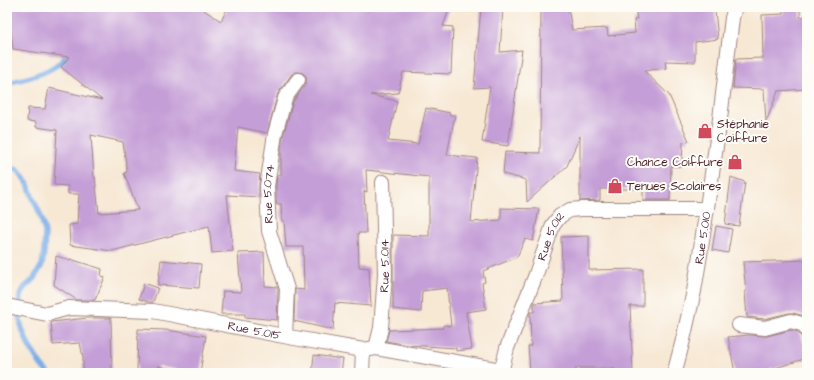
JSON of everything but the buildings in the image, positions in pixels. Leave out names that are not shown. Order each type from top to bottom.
[{"type":"street","name":"Rue 5.010","points":[[676,373],[676,367],[694,291],[720,120],[732,18],[735,7]]},
{"type":"street","name":"Rue 5.074","points":[[285,336],[287,289],[270,231],[267,186],[275,134],[285,98],[298,80]]},
{"type":"street","name":"Rue 5.014","points":[[362,373],[369,349],[381,328],[385,274],[383,182]]},
{"type":"street","name":"Rue 5.012","points":[[501,372],[507,348],[535,277],[553,225],[560,216],[570,210],[581,209],[706,209]]},
{"type":"street","name":"Rue 5.015","points":[[7,306],[47,314],[70,308],[153,310],[285,336],[501,372]]},
{"type":"street","points":[[739,325],[765,328],[791,321],[805,325],[807,331]]},
{"type":"waterway","points":[[7,83],[28,78],[49,70],[61,62],[70,52]]},
{"type":"waterway","points":[[7,167],[18,170],[28,184],[40,214],[45,232],[42,265],[33,280],[24,288],[20,296],[19,316],[22,329],[29,346],[48,373]]},
{"type":"place","name":"Stéphanie Coiffure","points":[[705,131]]},
{"type":"place","name":"Chance Coiffure","points":[[735,162]]},
{"type":"place","name":"Tenues Scolaires","points":[[615,186]]}]
